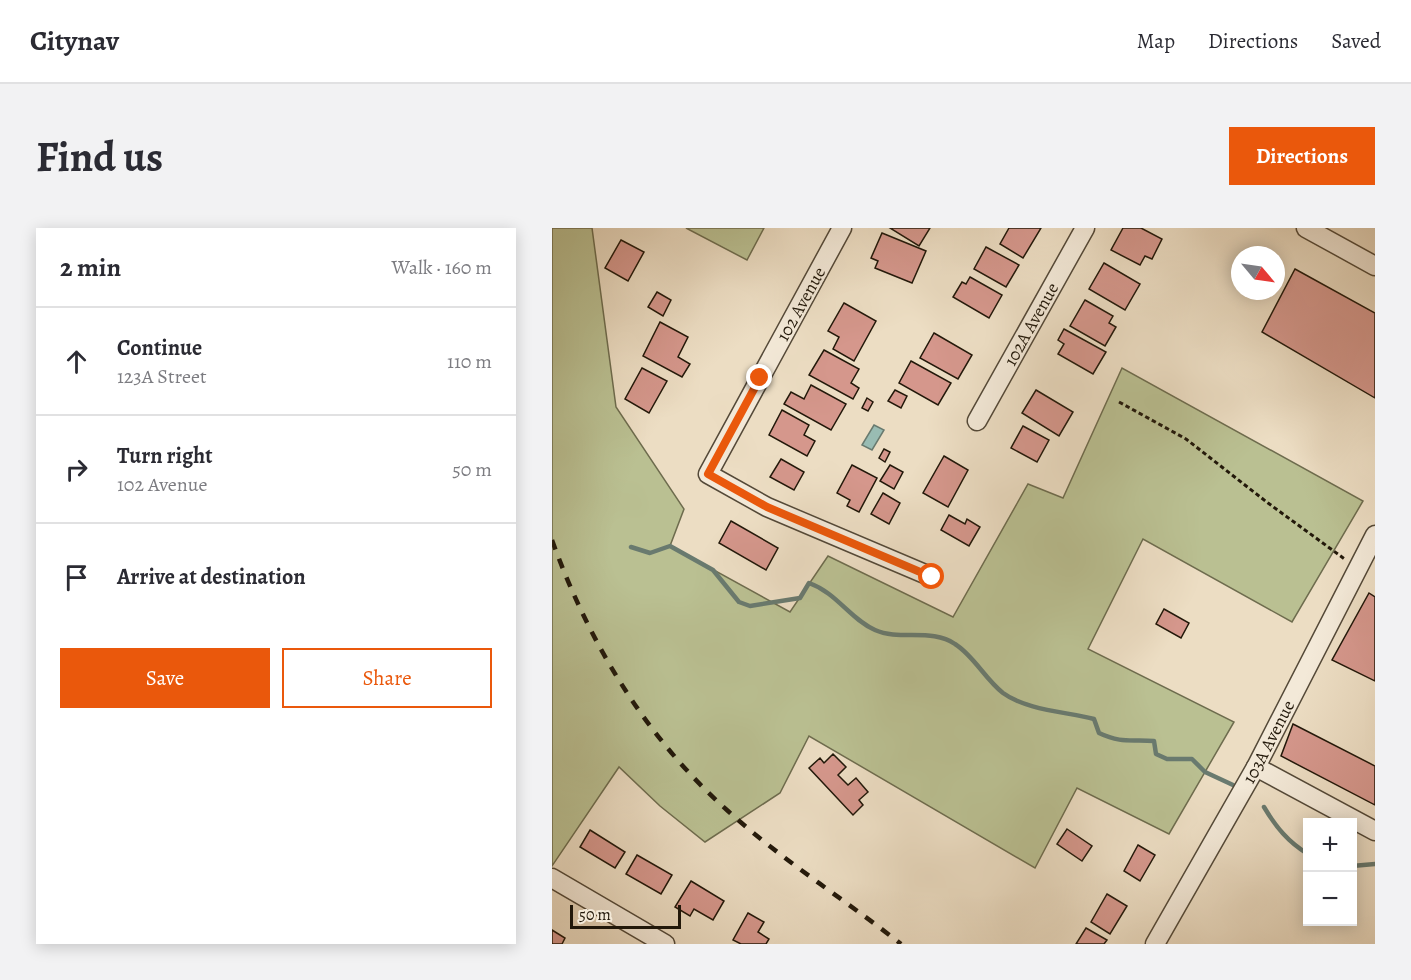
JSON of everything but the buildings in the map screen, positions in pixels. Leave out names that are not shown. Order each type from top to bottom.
[{"type":"street","name":"102 Avenue","points":[[842,228],[708,474],[767,507],[932,577]]},
{"type":"street","name":"102A Avenue","points":[[977,421],[1085,228]]},
{"type":"street","points":[[1306,228],[1375,266]]},
{"type":"street","name":"103A Avenue","points":[[1155,944],[1256,768],[1375,535]]},
{"type":"street","points":[[1256,768],[1375,831]]},
{"type":"street","points":[[552,878],[665,944]]},
{"type":"path","points":[[1119,402],[1186,439],[1268,503],[1351,563]]},
{"type":"green space","points":[[552,228],[592,228],[616,407],[684,509],[670,546],[790,612],[828,556],[953,617],[1028,484],[1063,498],[1122,368],[1363,501],[1292,622],[1143,539],[1088,649],[1234,722],[1169,834],[1077,788],[1035,868],[809,736],[780,793],[705,842],[660,806],[619,767],[552,866]]},
{"type":"green space","points":[[686,228],[764,228],[747,260]]},
{"type":"water","points":[[874,425],[884,430],[872,450],[862,445]]},
{"type":"waterway","points":[[631,547],[650,553],[670,546],[713,570],[739,602],[750,606],[800,598],[809,583],[819,587],[875,630],[895,635],[926,635],[946,639],[955,644],[1003,693],[1012,699],[1035,707],[1094,719],[1099,733],[1114,739],[1154,741],[1156,754],[1167,759],[1192,759],[1205,772],[1233,785]]},
{"type":"waterway","points":[[1264,807],[1283,834],[1303,850]]},
{"type":"waterway","points":[[1357,866],[1375,864]]},
{"type":"railway","points":[[552,540],[602,652],[623,687],[671,752],[698,783],[749,829],[901,944]]},
{"type":"route","points":[[760,378],[708,474],[767,507],[932,577]]}]
